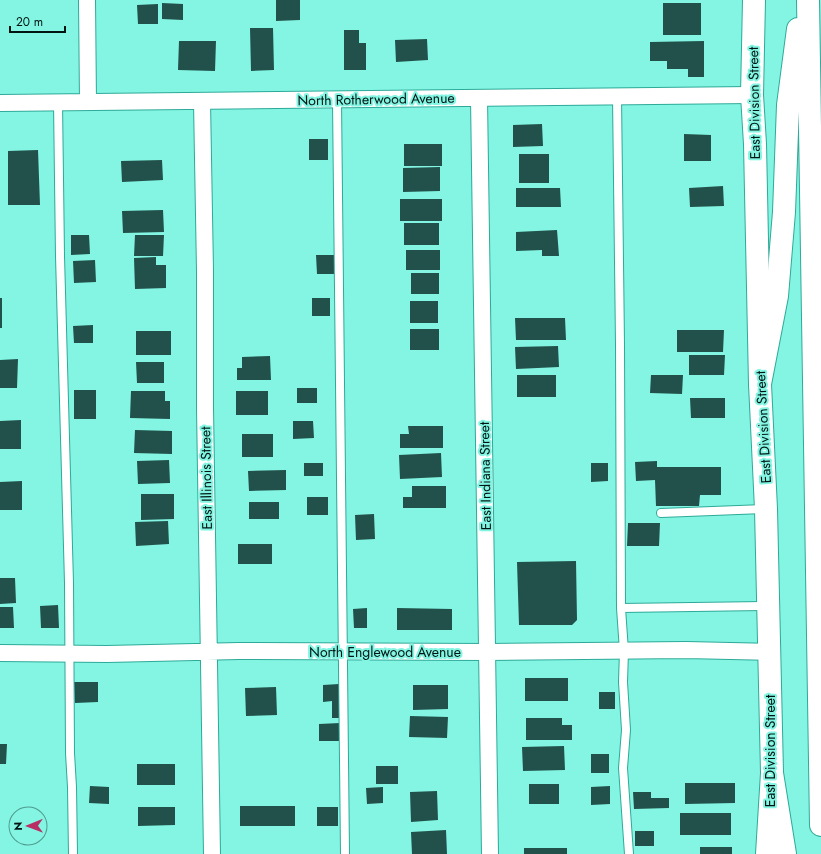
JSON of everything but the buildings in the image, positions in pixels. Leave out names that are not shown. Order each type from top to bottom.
[{"type":"main road","name":"East Division Street","points":[[754,0],[752,95],[755,144],[760,384],[769,606],[772,773],[767,854]]},
{"type":"main road","points":[[760,384],[777,296],[784,212],[788,105],[801,0]]},
{"type":"main road","points":[[808,0],[821,825]]},
{"type":"main road","points":[[772,773],[785,854]]},
{"type":"street","points":[[87,0],[88,102]]},
{"type":"street","name":"North Rotherwood Avenue","points":[[0,103],[752,95]]},
{"type":"street","name":"East Indiana Street","points":[[479,98],[490,854]]},
{"type":"street","name":"East Illinois Street","points":[[202,101],[212,854]]},
{"type":"street","name":"North Englewood Avenue","points":[[0,653],[68,654],[686,650],[770,652]]},
{"type":"lane","points":[[617,96],[621,608],[624,651],[623,682],[626,730],[623,768],[629,854]]},
{"type":"lane","points":[[336,100],[345,854]]},
{"type":"lane","points":[[58,102],[60,256],[69,590],[68,654],[73,854]]},
{"type":"lane","points":[[661,513],[766,509]]},
{"type":"lane","points":[[621,608],[769,606]]}]
